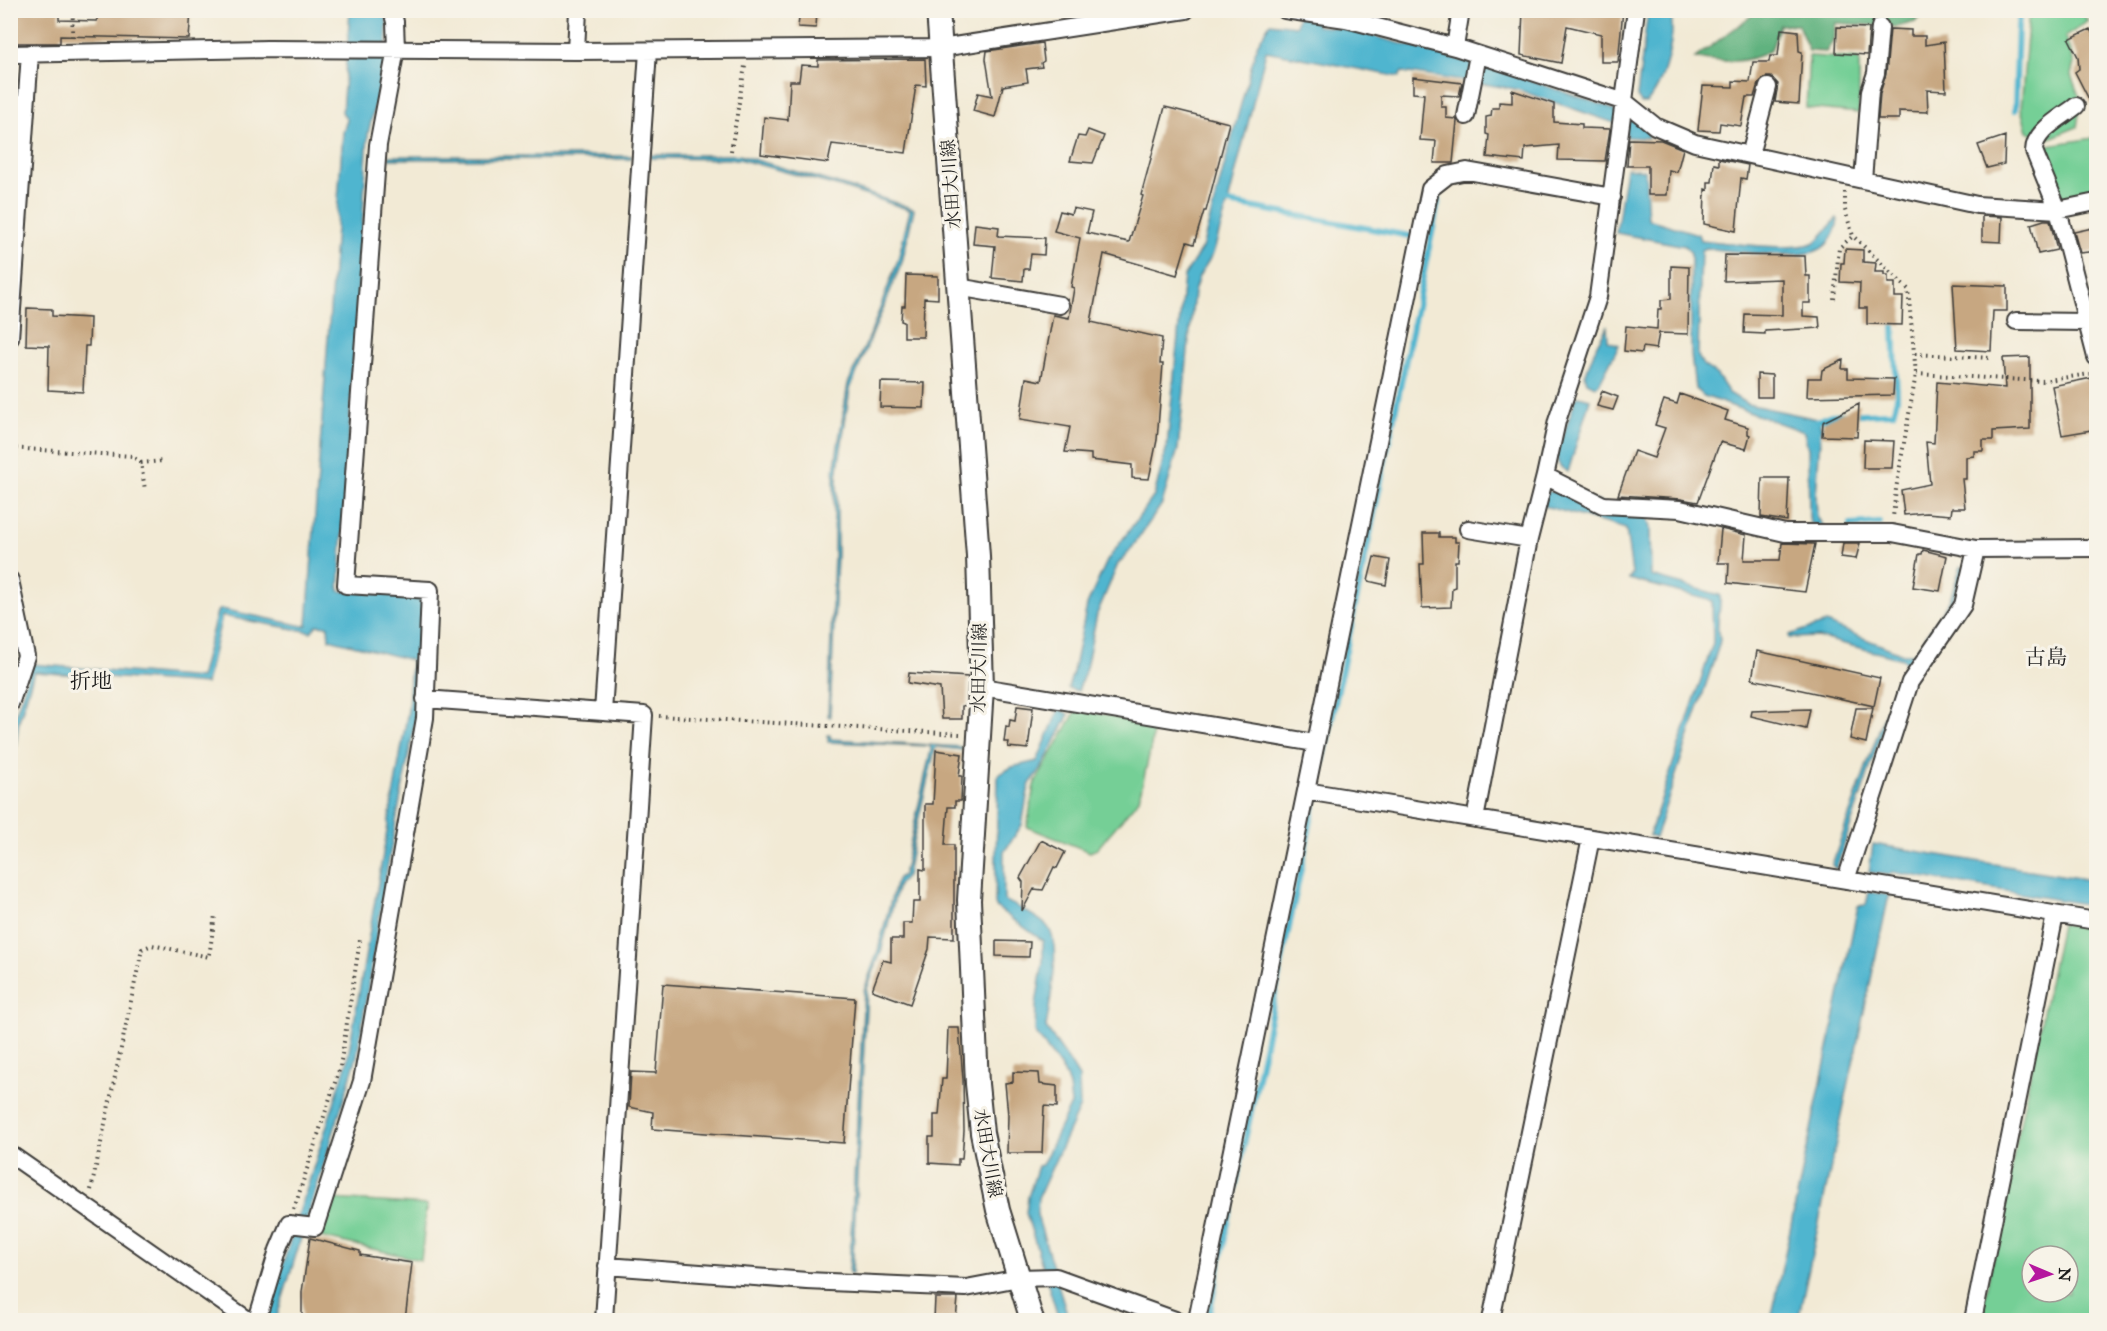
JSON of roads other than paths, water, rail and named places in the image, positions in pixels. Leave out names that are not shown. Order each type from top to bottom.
[{"type":"main road","name":"水田大川線","points":[[938,10],[978,556],[982,687],[969,900],[976,1084],[982,1133],[998,1210],[1032,1320]]},
{"type":"street","points":[[257,1320],[278,1250],[289,1224],[315,1227],[363,1081],[425,718],[430,590],[346,585],[378,145],[395,22],[392,10]]},
{"type":"street","points":[[576,51],[578,10]]},
{"type":"street","points":[[10,54],[343,49],[648,51],[748,48],[941,48],[1186,10]]},
{"type":"street","points":[[1285,10],[1346,19],[1455,47],[1477,59],[1625,102],[1655,126],[1695,143],[1977,205],[2058,210],[2097,202]]},
{"type":"street","points":[[1455,47],[1461,10]]},
{"type":"street","points":[[1476,819],[1528,539],[1557,421],[1598,297],[1636,10]]},
{"type":"street","points":[[1863,180],[1870,91],[1876,73],[1880,27]]},
{"type":"street","points":[[603,712],[648,51]]},
{"type":"street","points":[[10,338],[30,53]]},
{"type":"street","points":[[1466,116],[1477,59]]},
{"type":"street","points":[[1750,155],[1768,87]]},
{"type":"street","points":[[2076,106],[2039,136],[2034,144],[2034,151],[2058,210],[2097,357]]},
{"type":"street","points":[[1197,1320],[1430,189],[1449,175],[1467,171],[1612,197]]},
{"type":"street","points":[[958,287],[1060,305]]},
{"type":"street","points":[[2016,321],[2087,322]]},
{"type":"street","points":[[1545,476],[1603,505],[1680,509],[1785,533],[1892,533],[1976,549],[2097,548]]},
{"type":"street","points":[[1468,529],[1528,539]]},
{"type":"street","points":[[1846,880],[1910,682],[1963,605],[1976,549]]},
{"type":"street","points":[[10,580],[26,656],[10,704]]},
{"type":"street","points":[[982,687],[1315,742]]},
{"type":"street","points":[[425,699],[644,715],[604,1320]]},
{"type":"street","points":[[1306,791],[2097,921]]},
{"type":"street","points":[[1491,1320],[1591,838]]},
{"type":"street","points":[[1973,1320],[2055,915]]},
{"type":"street","points":[[10,1154],[248,1320]]},
{"type":"street","points":[[607,1266],[807,1281],[966,1288],[1019,1278],[1051,1277],[1175,1320]]},
{"type":"water","points":[[350,11],[385,11],[387,24],[386,59],[368,134],[339,591],[419,596],[425,605],[416,717],[387,869],[357,1056],[276,1320],[265,1320],[347,1062],[408,710],[411,660],[329,639],[328,626],[317,625],[311,632],[222,616],[206,684],[34,672],[19,721],[11,784],[12,725],[32,664],[200,678],[217,612],[221,609],[307,625],[343,132],[347,120],[342,112]]},
{"type":"water","points":[[1299,11],[1315,11],[1317,26],[1344,28],[1501,71],[1606,106],[1649,129],[1648,138],[1627,137],[1626,127],[1516,89],[1402,72],[1399,77],[1266,51],[1213,254],[1199,276],[1194,292],[1178,449],[1162,504],[1118,564],[1097,614],[1086,668],[1078,691],[1068,688],[1087,605],[1107,561],[1154,496],[1167,446],[1184,276],[1202,248],[1257,45],[1270,23],[1296,26]]},
{"type":"water","points":[[1648,11],[1670,11],[1672,33],[1667,59],[1658,85],[1646,103],[1641,103],[1637,96]]},
{"type":"water","points":[[650,155],[739,155],[914,209],[902,262],[850,389],[837,476],[837,555],[830,717],[828,716],[834,554],[834,471],[848,384],[870,335],[898,260],[910,210],[840,187],[739,159],[650,158]]},
{"type":"water","points":[[389,156],[632,156],[631,159],[389,159]]},
{"type":"water","points":[[1626,168],[1645,170],[1648,219],[1698,234],[1700,240],[1776,247],[1806,245],[1818,240],[1837,218],[1832,238],[1822,248],[1809,253],[1781,255],[1706,248],[1701,250],[1698,356],[1703,365],[1717,375],[1729,393],[1747,404],[1817,419],[1821,426],[1816,495],[1817,517],[1824,527],[1810,523],[1808,449],[1804,432],[1704,396],[1695,389],[1691,354],[1691,253],[1685,246],[1616,233]]},
{"type":"water","points":[[1607,327],[1608,341],[1619,345],[1599,384],[1595,386],[1587,382],[1585,376],[1597,344]]},
{"type":"water","points":[[1579,396],[1590,399],[1568,472],[1559,465],[1557,454],[1576,398]]},
{"type":"water","points":[[1564,491],[1647,517],[1650,528],[1651,576],[1720,595],[1719,645],[1655,838],[1649,836],[1713,643],[1712,601],[1629,579],[1632,574],[1626,529],[1544,506],[1547,492]]},
{"type":"water","points":[[1961,566],[1965,568],[1951,604],[1907,668],[1896,691],[1836,869],[1832,865],[1893,690],[1906,663],[1902,659],[1818,637],[1789,638],[1789,635],[1826,623],[1903,654],[1914,654],[1949,601]]},
{"type":"water","points":[[1059,709],[1069,714],[1041,769],[1029,785],[1022,825],[1004,852],[1004,900],[1036,917],[1051,932],[1054,943],[1054,973],[1046,1028],[1079,1077],[1080,1106],[1038,1198],[1037,1215],[1069,1320],[1059,1320],[1026,1213],[1028,1197],[1038,1166],[1042,1165],[1071,1104],[1069,1086],[1064,1072],[1035,1032],[1043,941],[995,904],[998,775],[1012,767],[1037,761]]},
{"type":"water","points":[[828,735],[831,739],[962,747],[962,750],[937,747],[935,749],[907,876],[898,885],[881,952],[867,989],[852,1273],[849,1273],[864,991],[878,950],[895,884],[903,875],[931,750],[930,746],[828,742]]},
{"type":"water","points":[[1873,844],[2096,881],[2096,906],[1892,872],[1889,875],[1869,872]]},
{"type":"water","points":[[1869,892],[1889,895],[1798,1320],[1771,1320],[1858,906],[1866,905]]},
{"type":"waterway","points":[[2015,110],[2018,25],[2021,10]]},
{"type":"waterway","points":[[1209,1315],[1439,199]]},
{"type":"waterway","points":[[1228,203],[1410,236]]},
{"type":"waterway","points":[[1810,424],[1832,415],[1893,413],[1897,398],[1894,327]]},
{"type":"waterway","points":[[1851,525],[1880,523]]},
{"type":"district","name":"古島","points":[[2046,657]]},
{"type":"district","name":"折地","points":[[91,681]]}]
